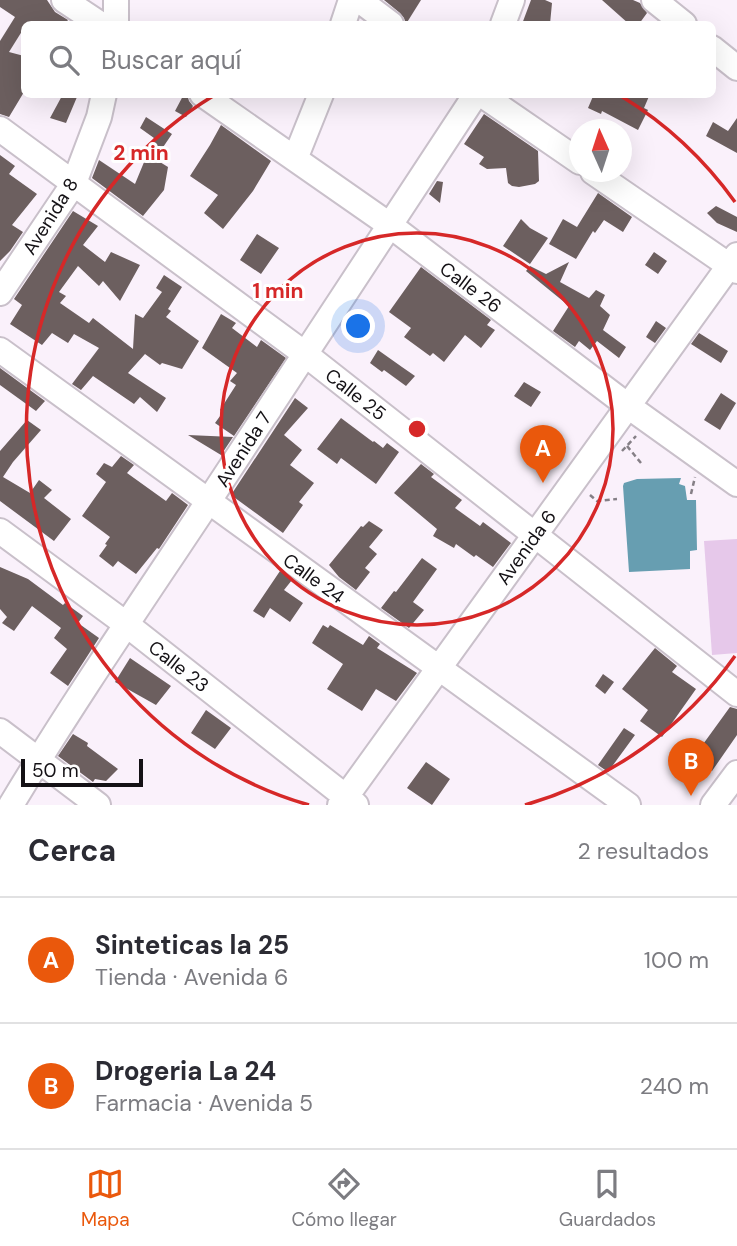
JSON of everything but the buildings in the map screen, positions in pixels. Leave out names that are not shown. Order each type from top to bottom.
[{"type":"street","points":[[64,0],[96,21]]},
{"type":"street","points":[[116,0],[116,21]]},
{"type":"street","points":[[344,21],[351,0]]},
{"type":"street","points":[[359,0],[387,21]]},
{"type":"street","points":[[504,21],[512,0]]},
{"type":"street","points":[[654,0],[680,21]]},
{"type":"street","points":[[716,51],[737,68]]},
{"type":"street","name":"Avenida 8","points":[[0,293],[74,183],[99,117],[103,98]]},
{"type":"street","name":"Calle 26","points":[[208,98],[391,226],[628,406],[737,484]]},
{"type":"street","points":[[295,159],[319,98]]},
{"type":"street","name":"Avenida 7","points":[[12,805],[126,624],[476,98]]},
{"type":"street","points":[[485,98],[569,155]]},
{"type":"street","name":"Calle 25","points":[[0,129],[305,354],[737,694]]},
{"type":"street","points":[[608,182],[734,264]]},
{"type":"street","name":"Avenida 6","points":[[347,802],[439,668],[734,264]]},
{"type":"street","name":"Calle 24","points":[[0,350],[628,805]]},
{"type":"street","name":"Calle 23","points":[[0,531],[126,624],[347,802]]},
{"type":"street","points":[[0,731],[98,805]]},
{"type":"street","points":[[713,805],[737,773]]},
{"type":"path","points":[[627,446],[640,463]]},
{"type":"path","points":[[588,493],[597,501],[617,499]]},
{"type":"shaded area","points":[[737,539],[737,653],[712,655],[704,541]]},
{"type":"water","points":[[681,478],[679,484],[685,486],[687,500],[696,500],[697,550],[690,551],[690,569],[629,572],[624,483],[637,479]]},
{"type":"place","name":"Sinteticas la 25","points":[[543,483]]},
{"type":"place","name":"Drogeria La 24","points":[[691,796]]}]
